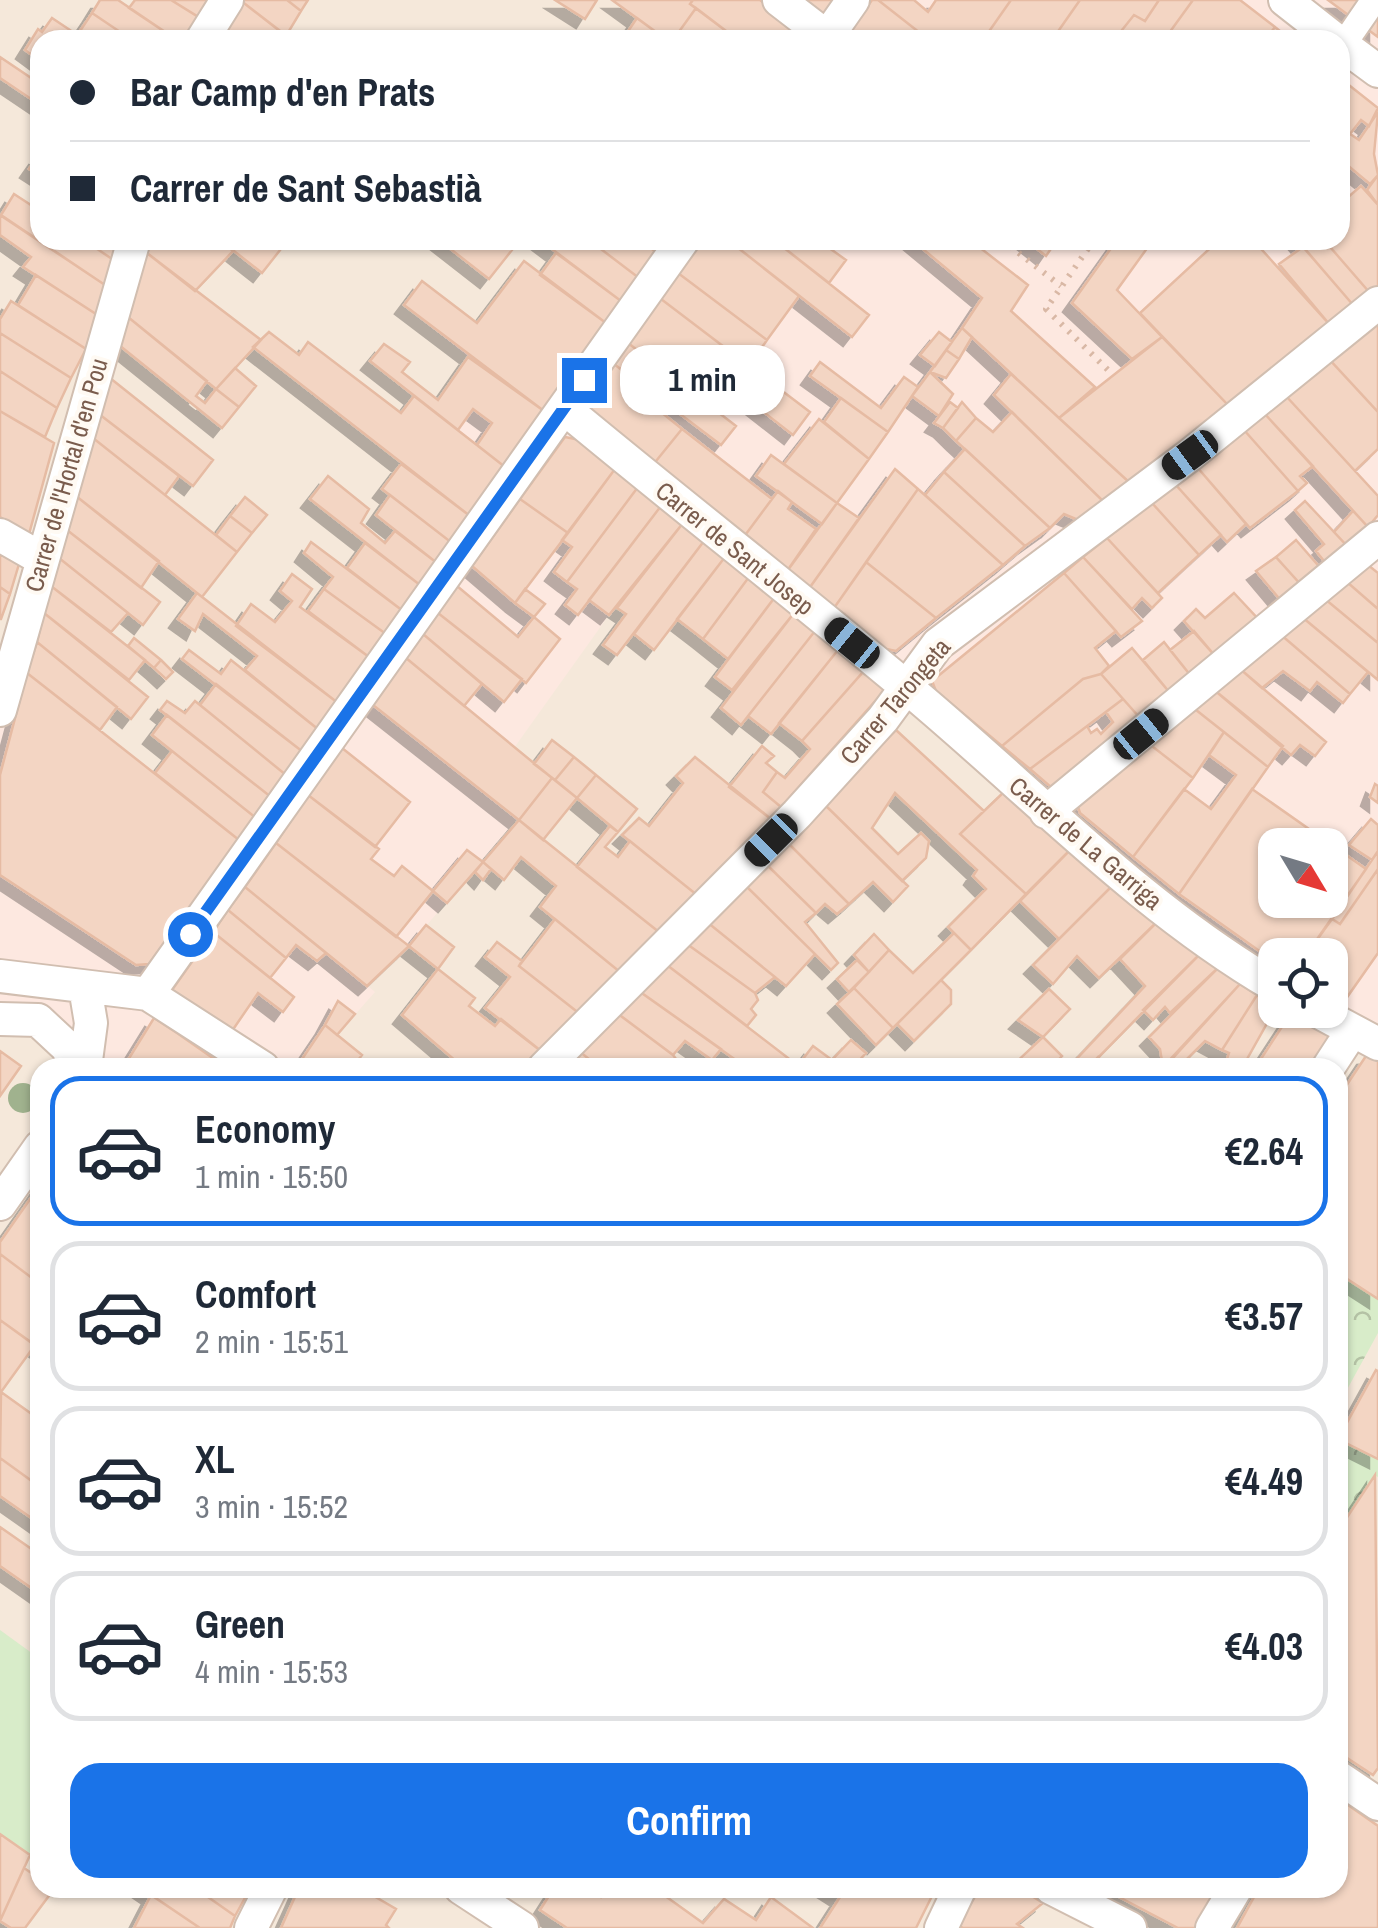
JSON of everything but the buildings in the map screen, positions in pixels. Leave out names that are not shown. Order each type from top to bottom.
[{"type":"street","points":[[208,30],[227,0]]},
{"type":"street","points":[[779,0],[815,30]]},
{"type":"street","points":[[832,30],[853,0]]},
{"type":"street","points":[[1284,0],[1323,30]]},
{"type":"street","points":[[1350,30],[1374,0]]},
{"type":"street","points":[[1350,50],[1378,71]]},
{"type":"street","name":"Carrer de l'Hortal d'en Pou","points":[[0,710],[131,250]]},
{"type":"street","points":[[148,994],[676,250]]},
{"type":"street","name":"Carrer Tarongeta","points":[[554,1058],[796,814],[938,644],[1190,455],[1378,303]]},
{"type":"street","name":"Carrer de Sant Josep","points":[[564,408],[906,686]]},
{"type":"street","points":[[0,535],[42,559]]},
{"type":"street","points":[[1046,812],[1378,538]]},
{"type":"street","name":"Carrer de La Garriga","points":[[906,686],[1046,812],[1213,948],[1258,976]]},
{"type":"street","points":[[0,976],[148,994],[247,1058]]},
{"type":"street","points":[[16,1019],[74,986]]},
{"type":"street","points":[[74,986],[91,1023],[84,1058]]},
{"type":"street","points":[[16,1019],[57,1035],[74,1058]]},
{"type":"street","points":[[1340,1058],[1365,1037]]},
{"type":"street","points":[[0,1204],[30,1161]]},
{"type":"street","points":[[1348,1784],[1378,1804]]},
{"type":"street","points":[[251,1928],[265,1898]]},
{"type":"street","points":[[476,1898],[522,1928]]},
{"type":"street","points":[[941,1928],[955,1898]]},
{"type":"street","points":[[1070,1898],[1130,1928]]},
{"type":"street","points":[[1212,1928],[1230,1898]]},
{"type":"path","points":[[1015,250],[1061,286]]},
{"type":"path","points":[[1087,250],[1046,310],[1112,374]]},
{"type":"shaded area","points":[[0,0],[1378,0],[1378,1928],[0,1928]]},
{"type":"shaded area","points":[[612,0],[1378,0],[1378,1055],[1322,1028],[1348,1028],[1348,938],[1258,938],[1257,995],[683,524],[609,615],[514,748],[552,778],[409,946],[368,986],[375,992],[337,1035],[325,1025],[302,1058],[249,1058],[160,1000],[154,1018],[128,1058],[61,1058],[43,1036],[0,1029],[0,667],[27,673],[155,772],[172,751],[152,735],[167,716],[160,710],[167,701],[185,713],[195,701],[200,704],[215,684],[182,659],[189,650],[221,673],[231,660],[245,670],[257,656],[204,614],[195,631],[178,619],[197,593],[236,625],[251,604],[275,622],[292,601],[280,591],[292,574],[312,589],[300,606],[308,611],[332,577],[304,553],[311,542],[347,568],[365,543],[310,499],[328,476],[369,509],[361,524],[385,542],[395,531],[376,515],[390,495],[382,489],[401,463],[253,347],[269,332],[298,355],[308,342],[401,413],[413,395],[370,361],[384,344],[410,362],[402,373],[438,399],[468,357],[404,305],[422,281],[477,323],[524,261],[541,275],[556,253],[552,250],[1350,250],[1350,30],[629,30],[637,18]]},
{"type":"green space","points":[[1378,1055],[1378,1333],[1348,1388],[1348,1083],[1366,1056]]},
{"type":"green space","points":[[1348,1444],[1378,1459],[1378,1477],[1374,1475],[1348,1515]]},
{"type":"green space","points":[[0,1630],[30,1652],[30,1855],[0,1834]]},
{"type":"route","points":[[190,934],[584,380]]}]
